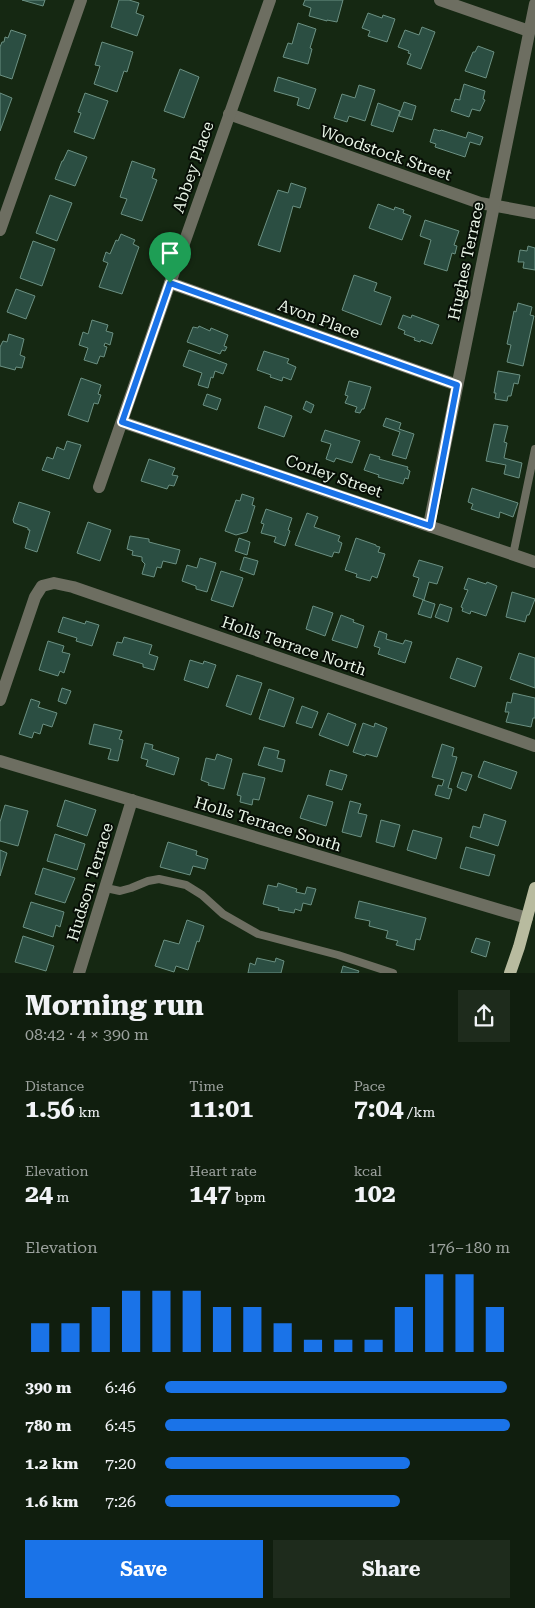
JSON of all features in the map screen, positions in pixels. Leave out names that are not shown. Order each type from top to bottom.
[{"type":"main road","points":[[510,973],[535,888]]},
{"type":"street","points":[[0,230],[81,0]]},
{"type":"street","name":"Abbey Place","points":[[99,487],[270,0]]},
{"type":"street","points":[[440,0],[529,32]]},
{"type":"street","name":"Hughes Terrace","points":[[430,526],[535,4]]},
{"type":"street","name":"Woodstock Street","points":[[229,114],[480,203],[535,213]]},
{"type":"street","name":"Avon Place","points":[[170,283],[457,385]]},
{"type":"street","name":"Corley Street","points":[[122,422],[535,562]]},
{"type":"street","name":"Holls Terrace North","points":[[0,700],[35,597],[42,586],[54,583],[73,587],[535,746]]},
{"type":"street","name":"Holls Terrace South","points":[[0,761],[527,918]]},
{"type":"street","name":"Hudson Terrace","points":[[79,973],[132,800]]},
{"type":"lane","points":[[513,555],[535,449]]},
{"type":"lane","points":[[106,888],[120,891],[159,879],[186,884],[202,895],[223,914],[258,934],[338,955],[393,973]]},
{"type":"building","points":[[22,0],[45,0],[43,6]]},
{"type":"building","points":[[119,0],[139,3],[136,13],[144,16],[137,36],[111,27]]},
{"type":"building","points":[[305,0],[343,0],[337,22],[309,16],[311,8],[303,5]]},
{"type":"building","points":[[368,13],[382,18],[383,15],[395,19],[387,42],[368,36],[370,31],[362,28]]},
{"type":"building","points":[[298,23],[316,29],[310,48],[312,49],[308,64],[283,57],[288,43],[292,44]]},
{"type":"building","points":[[422,27],[435,32],[421,69],[407,64],[411,54],[408,53],[409,51],[398,47],[405,30],[419,35]]},
{"type":"building","points":[[11,30],[26,35],[12,79],[0,75],[0,47],[5,37],[8,38]]},
{"type":"building","points":[[102,42],[133,52],[127,72],[124,71],[117,92],[94,84],[100,66],[95,65]]},
{"type":"building","points":[[478,46],[494,52],[486,78],[465,71],[473,52],[475,52]]},
{"type":"building","points":[[180,69],[199,77],[184,118],[164,111]]},
{"type":"building","points":[[278,77],[316,89],[309,109],[297,105],[299,98],[274,91]]},
{"type":"building","points":[[464,84],[485,91],[483,99],[485,100],[480,111],[472,109],[469,117],[451,111],[455,99],[460,100]]},
{"type":"building","points":[[359,85],[375,90],[365,121],[349,116],[347,122],[334,118],[342,94],[355,98]]},
{"type":"building","points":[[0,93],[12,98],[0,131]]},
{"type":"building","points":[[85,93],[108,101],[94,139],[74,132],[81,113],[78,112]]},
{"type":"building","points":[[404,102],[416,106],[412,120],[399,116]]},
{"type":"building","points":[[378,103],[400,111],[393,132],[371,125]]},
{"type":"building","points":[[434,129],[466,138],[468,132],[483,137],[480,145],[470,142],[465,157],[435,147],[436,144],[430,142]]},
{"type":"building","points":[[68,150],[87,157],[75,186],[55,179]]},
{"type":"building","points":[[132,161],[155,169],[152,178],[157,180],[142,221],[121,214],[127,199],[120,197]]},
{"type":"building","points":[[291,183],[306,188],[300,208],[293,206],[280,252],[258,245],[278,190],[288,193]]},
{"type":"building","points":[[50,195],[72,203],[57,241],[36,233]]},
{"type":"building","points":[[378,204],[394,210],[395,207],[404,210],[403,213],[411,216],[402,240],[369,228]]},
{"type":"building","points":[[425,220],[459,231],[454,245],[457,246],[455,254],[452,253],[447,271],[424,264],[431,240],[420,236]]},
{"type":"building","points":[[121,234],[135,240],[133,244],[139,247],[122,294],[99,287],[108,263],[103,261],[106,252],[110,254]]},
{"type":"building","points":[[33,241],[55,249],[42,286],[20,278]]},
{"type":"building","points":[[528,246],[535,248],[535,270],[523,268],[524,262],[518,262],[520,250],[527,251]]},
{"type":"building","points":[[354,275],[377,283],[374,291],[391,297],[381,325],[342,310]]},
{"type":"building","points":[[16,289],[35,296],[26,319],[7,312]]},
{"type":"building","points":[[518,303],[532,307],[530,315],[534,316],[523,366],[507,362],[511,345],[507,344],[514,311],[516,312]]},
{"type":"building","points":[[403,315],[411,318],[412,315],[439,325],[432,344],[421,340],[420,342],[414,340],[415,338],[404,334],[405,331],[398,328]]},
{"type":"building","points":[[92,320],[108,325],[106,331],[113,333],[110,345],[105,343],[104,346],[107,347],[104,357],[100,356],[97,364],[84,360],[88,348],[79,345],[83,332],[88,334]]},
{"type":"building","points":[[199,326],[210,331],[211,328],[228,335],[224,346],[227,347],[225,351],[222,350],[220,354],[187,342],[193,327],[198,328]]},
{"type":"building","points":[[9,334],[24,339],[20,355],[25,357],[22,368],[16,367],[15,370],[0,366],[0,347],[3,341],[7,342]]},
{"type":"building","points":[[189,350],[227,364],[223,374],[215,371],[208,388],[198,385],[202,373],[183,366]]},
{"type":"building","points":[[264,351],[289,359],[287,363],[296,367],[291,380],[283,377],[282,381],[257,370]]},
{"type":"building","points":[[498,371],[520,375],[518,384],[514,383],[511,396],[508,396],[507,401],[495,399],[496,393],[494,393]]},
{"type":"building","points":[[81,378],[101,385],[98,394],[101,395],[98,404],[94,403],[88,422],[68,415]]},
{"type":"building","points":[[349,381],[371,387],[364,409],[360,413],[355,412],[357,407],[345,403],[348,396],[345,395]]},
{"type":"building","points":[[207,394],[221,399],[217,410],[203,405]]},
{"type":"building","points":[[306,401],[314,405],[311,413],[303,409]]},
{"type":"building","points":[[265,406],[292,416],[284,437],[258,428]]},
{"type":"building","points":[[386,418],[401,423],[399,429],[414,434],[406,459],[392,455],[400,432],[383,426]]},
{"type":"building","points":[[494,424],[508,426],[504,442],[507,443],[504,458],[522,463],[519,478],[504,474],[506,465],[486,461]]},
{"type":"building","points":[[325,430],[360,441],[352,463],[336,458],[334,462],[326,459],[331,444],[321,441]]},
{"type":"building","points":[[67,441],[81,445],[69,479],[42,470],[47,457],[53,459],[57,447],[64,450]]},
{"type":"building","points":[[370,454],[380,457],[379,459],[408,467],[407,469],[410,471],[408,479],[405,478],[403,484],[378,477],[379,475],[364,470]]},
{"type":"building","points":[[149,459],[175,468],[172,475],[178,476],[174,486],[169,485],[167,489],[141,481]]},
{"type":"building","points":[[472,488],[518,503],[513,517],[500,512],[499,518],[471,509],[473,504],[468,502]]},
{"type":"building","points":[[242,494],[254,498],[252,505],[255,506],[247,532],[236,535],[225,531],[236,500],[240,501]]},
{"type":"building","points":[[19,502],[50,512],[37,552],[25,548],[30,530],[14,523],[13,520]]},
{"type":"building","points":[[266,509],[292,518],[285,546],[274,542],[276,537],[261,533],[264,524],[261,523]]},
{"type":"building","points":[[307,513],[318,517],[314,527],[340,536],[338,541],[342,543],[339,553],[334,552],[332,557],[295,545]]},
{"type":"building","points":[[88,522],[111,530],[100,561],[77,553]]},
{"type":"building","points":[[130,536],[149,539],[149,542],[180,550],[176,564],[163,561],[161,568],[157,567],[154,577],[142,574],[145,564],[142,561],[142,557],[132,555],[133,551],[127,549]]},
{"type":"building","points":[[239,538],[250,542],[247,555],[235,551]]},
{"type":"building","points":[[356,538],[380,547],[378,552],[385,554],[377,578],[372,576],[370,581],[356,577],[357,574],[345,570]]},
{"type":"building","points":[[244,557],[258,561],[254,575],[240,570]]},
{"type":"building","points":[[200,558],[216,563],[207,592],[196,589],[196,586],[182,581],[187,565],[197,568]]},
{"type":"building","points":[[419,560],[443,567],[437,584],[429,582],[424,600],[413,596],[419,578],[413,576]]},
{"type":"building","points":[[221,571],[243,578],[233,607],[211,600]]},
{"type":"building","points":[[468,578],[497,586],[486,616],[471,611],[470,614],[462,611],[463,608],[461,607],[468,590],[464,589]]},
{"type":"building","points":[[512,592],[535,599],[525,622],[506,617]]},
{"type":"building","points":[[423,600],[435,604],[431,618],[418,614]]},
{"type":"building","points":[[440,604],[452,608],[448,622],[435,617]]},
{"type":"building","points":[[313,606],[333,613],[325,636],[306,629]]},
{"type":"building","points":[[341,615],[364,626],[357,648],[332,640]]},
{"type":"building","points":[[63,617],[85,624],[86,621],[99,625],[92,646],[76,641],[77,638],[58,632]]},
{"type":"building","points":[[379,631],[387,634],[386,639],[403,644],[405,640],[412,642],[405,663],[378,654],[380,648],[374,646]]},
{"type":"building","points":[[124,637],[152,645],[149,654],[158,657],[154,670],[143,667],[143,664],[113,655],[117,642],[122,643]]},
{"type":"building","points":[[48,641],[64,646],[62,652],[70,654],[64,673],[60,671],[58,676],[39,670]]},
{"type":"building","points":[[519,653],[535,658],[535,688],[510,679]]},
{"type":"building","points":[[457,658],[482,667],[475,687],[450,678]]},
{"type":"building","points":[[190,660],[203,664],[204,661],[216,665],[208,688],[184,680]]},
{"type":"building","points":[[237,675],[262,683],[251,715],[226,706]]},
{"type":"building","points":[[62,688],[71,691],[66,704],[58,701]]},
{"type":"building","points":[[269,689],[294,698],[284,727],[259,719]]},
{"type":"building","points":[[513,693],[535,698],[535,718],[533,718],[531,727],[506,722],[509,712],[505,712],[507,702],[511,703]]},
{"type":"building","points":[[31,699],[40,702],[38,707],[57,713],[52,727],[43,724],[40,734],[34,732],[32,738],[19,734]]},
{"type":"building","points":[[302,706],[318,712],[312,728],[296,723]]},
{"type":"building","points":[[328,713],[356,724],[348,746],[319,735]]},
{"type":"building","points":[[363,723],[374,727],[375,723],[387,728],[377,757],[353,752]]},
{"type":"building","points":[[94,724],[122,731],[119,739],[123,740],[118,761],[108,759],[111,749],[89,744]]},
{"type":"building","points":[[145,743],[153,745],[152,749],[179,758],[174,775],[146,766],[148,760],[141,758]]},
{"type":"building","points":[[442,744],[454,748],[452,756],[457,757],[448,788],[452,789],[449,799],[435,795],[438,785],[442,786],[444,780],[432,777]]},
{"type":"building","points":[[264,747],[279,751],[277,758],[285,760],[282,772],[258,765]]},
{"type":"building","points":[[217,754],[232,759],[224,789],[208,785],[209,783],[201,780],[206,758],[215,760]]},
{"type":"building","points":[[484,761],[517,772],[511,789],[478,777]]},
{"type":"building","points":[[330,770],[347,775],[342,790],[326,785]]},
{"type":"building","points":[[462,772],[472,775],[466,791],[457,787]]},
{"type":"building","points":[[243,773],[265,778],[259,800],[253,799],[252,805],[240,802],[241,796],[237,795]]},
{"type":"building","points":[[308,795],[333,802],[326,826],[300,818]]},
{"type":"building","points":[[65,800],[96,810],[87,836],[57,826]]},
{"type":"building","points":[[350,801],[361,804],[358,813],[367,815],[361,837],[342,832]]},
{"type":"building","points":[[5,805],[28,811],[18,846],[0,841],[0,822]]},
{"type":"building","points":[[484,814],[506,821],[498,846],[470,837],[473,826],[480,828]]},
{"type":"building","points":[[381,820],[400,825],[394,847],[376,842]]},
{"type":"building","points":[[413,830],[442,838],[436,859],[407,850]]},
{"type":"building","points":[[55,834],[85,844],[77,870],[47,861]]},
{"type":"building","points":[[168,842],[197,851],[196,855],[208,859],[205,869],[193,866],[190,875],[160,867]]},
{"type":"building","points":[[466,847],[495,855],[489,876],[460,868]]},
{"type":"building","points":[[0,850],[7,853],[0,876]]},
{"type":"building","points":[[43,868],[75,878],[65,903],[35,894]]},
{"type":"building","points":[[278,883],[297,889],[296,892],[305,894],[307,887],[316,889],[311,905],[303,903],[301,911],[295,909],[294,913],[278,910],[279,908],[263,904],[268,885],[277,887]]},
{"type":"building","points":[[359,901],[426,918],[420,940],[416,939],[414,950],[396,945],[398,941],[386,938],[388,931],[369,926],[370,921],[355,918]]},
{"type":"building","points":[[31,902],[64,912],[60,927],[56,925],[53,937],[23,927]]},
{"type":"building","points":[[187,920],[204,926],[188,970],[176,966],[174,972],[155,966],[164,940],[179,944]]},
{"type":"building","points":[[23,936],[54,946],[46,971],[15,962]]},
{"type":"building","points":[[476,938],[490,942],[486,957],[471,952]]},
{"type":"building","points":[[257,958],[275,962],[276,958],[284,961],[281,973],[248,973],[250,963],[255,965]]},
{"type":"building","points":[[343,966],[359,971],[358,973],[341,973]]},
{"type":"route","points":[[170,283],[457,385],[430,526],[122,422],[170,283]]}]
